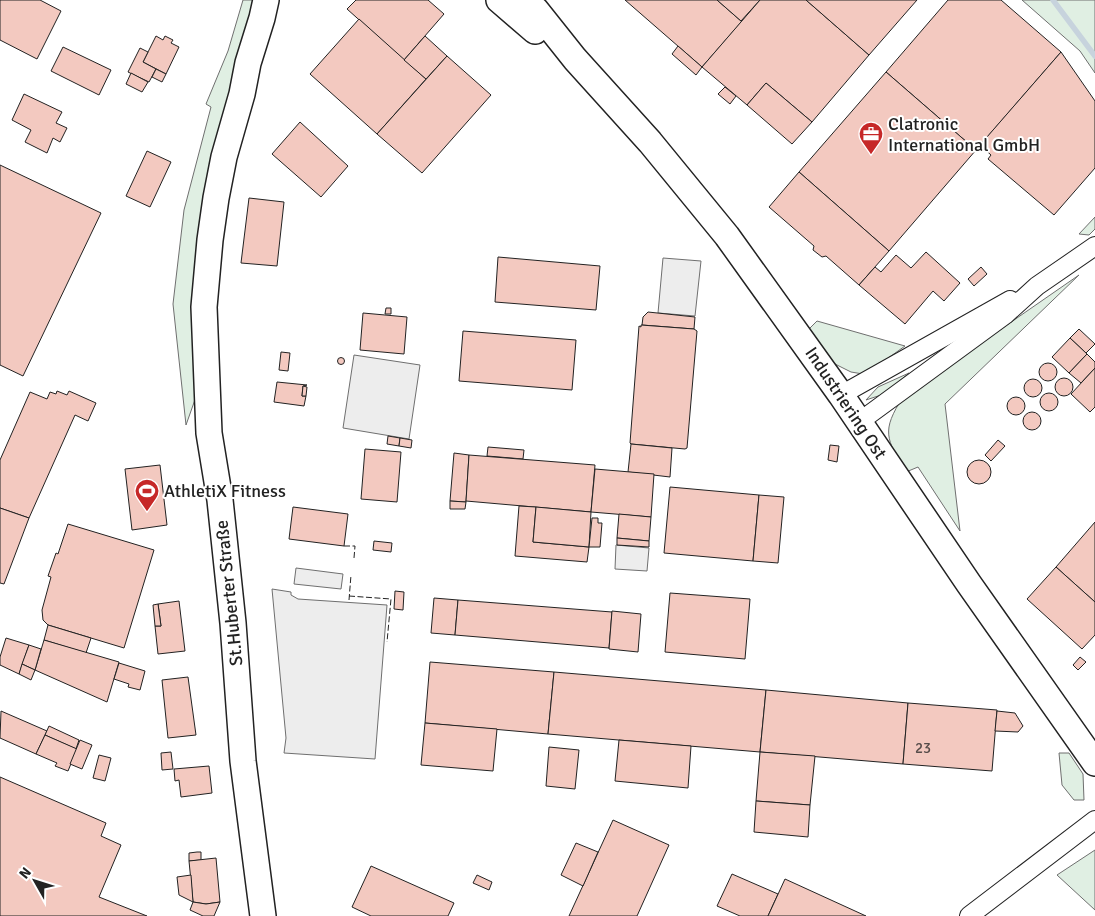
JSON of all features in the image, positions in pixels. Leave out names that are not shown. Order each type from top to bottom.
[{"type":"street","name":"St.Huberter Straße","points":[[263,916],[244,761],[233,624],[220,500],[208,433],[204,307],[210,240],[224,157],[266,0]]},
{"type":"street","name":"St.Huberter Straße","points":[[242,94],[250,82],[283,0]]},
{"type":"street","name":"Industriering Ost","points":[[499,0],[544,39],[575,59]]},
{"type":"street","name":"Industriering Ost","points":[[525,0],[536,10],[575,59],[650,142],[727,236],[841,395],[969,584],[1095,764]]},
{"type":"street","points":[[841,395],[1037,286],[1095,246]]},
{"type":"street","points":[[859,422],[1004,315],[1037,286]]},
{"type":"street","points":[[969,916],[1095,820]]},
{"type":"green space","points":[[243,0],[257,0],[197,394],[186,425],[173,304],[184,210],[211,107],[206,104],[228,51]]},
{"type":"green space","points":[[1022,0],[1095,0],[1095,73],[1080,51]]},
{"type":"green space","points":[[1095,217],[1095,229],[1089,235],[1079,234]]},
{"type":"green space","points":[[1079,275],[945,404],[960,531],[918,467],[906,472],[890,443],[889,427],[891,418],[903,397]]},
{"type":"green space","points":[[817,321],[905,346],[863,374],[851,372],[831,362],[809,329]]},
{"type":"green space","points":[[909,373],[884,394],[866,400],[878,387]]},
{"type":"green space","points":[[1059,753],[1069,753],[1083,774],[1084,800],[1074,800],[1062,785]]},
{"type":"green space","points":[[1095,850],[1095,910],[1057,875]]},
{"type":"shaded area","points":[[663,258],[701,261],[695,316],[658,313]]},
{"type":"shaded area","points":[[354,355],[420,365],[409,439],[343,428]]},
{"type":"shaded area","points":[[616,545],[649,548],[647,571],[615,569]]},
{"type":"shaded area","points":[[296,568],[343,574],[341,589],[294,584]]},
{"type":"shaded area","points":[[272,589],[291,592],[291,595],[298,599],[387,605],[375,759],[284,753],[286,738]]},
{"type":"building","points":[[0,0],[40,0],[61,11],[37,59],[0,40]]},
{"type":"building","points":[[356,0],[428,0],[444,14],[404,60],[347,9]]},
{"type":"building","points":[[625,0],[717,0],[741,21],[749,10],[751,11],[702,67]]},
{"type":"building","points":[[717,0],[760,0],[741,21]]},
{"type":"building","points":[[760,0],[806,0],[869,55],[812,122],[766,83],[747,105],[702,67]]},
{"type":"building","points":[[806,0],[917,0],[869,55]]},
{"type":"building","points":[[948,0],[1001,0],[1061,52],[976,150],[886,72]]},
{"type":"building","points":[[359,19],[426,79],[377,134],[310,74]]},
{"type":"building","points":[[156,36],[163,40],[165,36],[173,40],[171,43],[179,47],[166,74],[143,62]]},
{"type":"building","points":[[425,36],[447,56],[426,79],[404,60]]},
{"type":"building","points":[[678,46],[702,67],[696,75],[672,54]]},
{"type":"building","points":[[63,47],[111,70],[99,95],[51,71]]},
{"type":"building","points":[[140,48],[148,52],[143,62],[156,69],[149,82],[128,72]]},
{"type":"building","points":[[1061,52],[1095,101],[1095,168],[1054,215],[988,159],[991,155],[980,145]]},
{"type":"building","points":[[447,56],[491,95],[422,173],[377,134]]},
{"type":"building","points":[[156,69],[166,74],[162,82],[152,77]]},
{"type":"building","points":[[886,72],[976,150],[889,251],[799,172]]},
{"type":"building","points":[[131,73],[148,82],[142,92],[126,84]]},
{"type":"building","points":[[766,83],[812,122],[792,144],[747,105]]},
{"type":"building","points":[[725,87],[736,96],[730,104],[718,94]]},
{"type":"building","points":[[24,94],[62,112],[56,123],[67,128],[60,142],[53,138],[47,153],[25,142],[31,130],[12,120]]},
{"type":"building","points":[[300,122],[348,166],[321,197],[272,154]]},
{"type":"building","points":[[147,151],[171,162],[150,207],[126,196]]},
{"type":"building","points":[[0,165],[101,213],[23,376],[0,365]]},
{"type":"building","points":[[799,172],[889,251],[859,285],[826,256],[822,257],[813,250],[814,246],[769,207]]},
{"type":"building","points":[[249,198],[284,202],[277,266],[241,263]]},
{"type":"building","points":[[926,252],[960,283],[944,301],[933,291],[905,324],[859,285],[875,267],[881,272],[896,255],[911,268]]},
{"type":"building","points":[[498,257],[600,266],[596,310],[495,302]]},
{"type":"building","points":[[981,267],[987,274],[974,286],[968,279]]},
{"type":"building","points":[[386,308],[391,308],[391,314],[385,314]]},
{"type":"building","points":[[648,312],[695,317],[694,329],[642,325],[643,317]]},
{"type":"building","points":[[363,313],[407,317],[404,354],[360,350]]},
{"type":"building","points":[[641,325],[694,329],[697,331],[687,448],[685,449],[630,443],[639,326],[641,327]]},
{"type":"building","points":[[1079,329],[1095,344],[1086,353],[1070,338]]},
{"type":"building","points":[[463,331],[576,340],[572,390],[459,381]]},
{"type":"building","points":[[1070,338],[1087,354],[1069,373],[1052,357]]},
{"type":"building","points":[[281,352],[290,353],[288,371],[279,370]]},
{"type":"building","points":[[1087,354],[1095,362],[1095,368],[1081,383],[1069,373]]},
{"type":"building","points":[[341,357],[345,361],[341,365],[337,361]]},
{"type":"building","points":[[1048,363],[1056,368],[1057,372],[1052,380],[1048,381],[1040,376],[1039,372],[1044,364]]},
{"type":"building","points":[[1095,368],[1095,407],[1090,412],[1071,394]]},
{"type":"building","points":[[1064,378],[1070,381],[1073,387],[1070,393],[1064,396],[1058,393],[1055,387],[1058,381]]},
{"type":"building","points":[[1033,379],[1039,382],[1042,388],[1039,394],[1033,397],[1027,394],[1024,388],[1027,382]]},
{"type":"building","points":[[277,382],[307,385],[303,386],[302,396],[306,396],[304,406],[274,402]]},
{"type":"building","points":[[303,386],[307,387],[306,396],[302,396]]},
{"type":"building","points":[[57,391],[67,395],[69,391],[96,403],[88,421],[75,415],[29,518],[0,508],[0,460],[30,392],[47,399],[50,392],[56,394]]},
{"type":"building","points":[[1049,393],[1055,396],[1058,402],[1055,408],[1049,411],[1043,408],[1040,402],[1043,396]]},
{"type":"building","points":[[1016,397],[1022,400],[1025,406],[1022,412],[1016,415],[1010,412],[1007,406],[1010,400]]},
{"type":"building","points":[[1032,412],[1038,415],[1041,421],[1038,427],[1032,430],[1026,427],[1023,421],[1026,415]]},
{"type":"building","points":[[388,436],[400,438],[399,446],[387,444]]},
{"type":"building","points":[[400,438],[412,440],[411,448],[399,446]]},
{"type":"building","points":[[998,440],[1005,446],[991,461],[985,455]]},
{"type":"building","points":[[631,444],[672,448],[670,477],[628,472]]},
{"type":"building","points":[[830,445],[839,446],[837,462],[828,460]]},
{"type":"building","points":[[488,447],[524,450],[523,459],[487,456]]},
{"type":"building","points":[[365,449],[401,452],[397,502],[361,499]]},
{"type":"building","points":[[454,453],[469,455],[466,502],[450,501]]},
{"type":"building","points":[[469,455],[595,465],[591,512],[466,501]]},
{"type":"building","points":[[979,460],[988,463],[991,472],[988,481],[979,484],[970,481],[967,472],[970,463]]},
{"type":"building","points":[[160,465],[167,525],[132,530],[125,469]]},
{"type":"building","points":[[595,469],[654,474],[651,517],[591,512]]},
{"type":"building","points":[[670,487],[759,495],[753,561],[664,553]]},
{"type":"building","points":[[759,495],[784,497],[778,563],[753,561]]},
{"type":"building","points":[[450,501],[466,502],[465,509],[450,509]]},
{"type":"building","points":[[519,506],[536,507],[533,542],[589,547],[587,562],[515,556]]},
{"type":"building","points":[[293,507],[348,514],[344,546],[289,539]]},
{"type":"building","points":[[536,507],[591,512],[589,547],[533,542]]},
{"type":"building","points":[[0,508],[29,518],[4,584],[0,583]]},
{"type":"building","points":[[619,514],[651,517],[649,541],[617,538]]},
{"type":"building","points":[[592,518],[598,518],[598,523],[602,523],[600,547],[589,547]]},
{"type":"building","points":[[1095,522],[1095,602],[1056,567]]},
{"type":"building","points":[[68,524],[154,550],[124,648],[48,625],[43,620],[42,610],[51,577],[48,576]]},
{"type":"building","points":[[617,538],[649,541],[649,547],[617,545]]},
{"type":"building","points":[[374,541],[392,543],[391,552],[373,550]]},
{"type":"building","points":[[1056,567],[1095,602],[1095,635],[1082,649],[1027,599]]},
{"type":"building","points":[[395,591],[404,592],[403,610],[394,609]]},
{"type":"building","points":[[670,593],[750,599],[745,659],[665,652]]},
{"type":"building","points":[[434,598],[458,600],[455,635],[431,633]]},
{"type":"building","points":[[458,600],[612,612],[609,648],[455,635]]},
{"type":"building","points":[[179,601],[185,651],[158,654],[155,626],[161,626],[158,604]]},
{"type":"building","points":[[158,604],[161,626],[155,626],[153,605]]},
{"type":"building","points":[[612,611],[641,614],[638,652],[609,649]]},
{"type":"building","points":[[48,625],[91,638],[86,653],[44,640]]},
{"type":"building","points":[[6,638],[29,645],[19,674],[0,665],[0,657]]},
{"type":"building","points":[[44,640],[119,662],[107,702],[35,670]]},
{"type":"building","points":[[29,645],[41,649],[35,670],[22,664]]},
{"type":"building","points":[[1080,657],[1086,662],[1078,670],[1073,665]]},
{"type":"building","points":[[430,662],[554,672],[548,734],[425,723]]},
{"type":"building","points":[[119,663],[145,671],[140,690],[128,687],[129,684],[114,679]]},
{"type":"building","points":[[22,664],[35,670],[31,680],[19,674]]},
{"type":"building","points":[[554,672],[766,690],[760,752],[548,734]]},
{"type":"building","points":[[188,677],[196,735],[168,738],[162,680]]},
{"type":"building","points":[[766,690],[908,703],[903,764],[760,752]]},
{"type":"building","points":[[908,703],[997,710],[992,771],[903,764]]},
{"type":"building","points":[[1,711],[47,731],[36,754],[0,738]]},
{"type":"building","points":[[997,711],[1015,713],[1023,726],[1018,732],[995,731]]},
{"type":"building","points":[[425,723],[497,729],[493,771],[421,765]]},
{"type":"building","points":[[49,726],[79,740],[76,749],[45,735]]},
{"type":"building","points":[[45,735],[77,749],[68,771],[55,766],[57,763],[36,754]]},
{"type":"building","points":[[80,740],[92,745],[82,769],[70,764]]},
{"type":"building","points":[[619,740],[691,746],[688,788],[615,781]]},
{"type":"building","points":[[549,747],[579,750],[575,789],[546,786]]},
{"type":"building","points":[[171,752],[173,769],[162,770],[161,753]]},
{"type":"building","points":[[760,752],[815,756],[810,805],[756,801]]},
{"type":"building","points":[[99,755],[111,758],[105,781],[93,778]]},
{"type":"building","points":[[209,766],[212,793],[181,797],[179,780],[175,781],[174,769]]},
{"type":"building","points":[[0,777],[106,823],[101,836],[121,845],[99,897],[147,916],[0,916]]},
{"type":"building","points":[[756,801],[810,805],[808,837],[754,832]]},
{"type":"building","points":[[613,820],[669,845],[637,916],[569,916]]},
{"type":"building","points":[[576,843],[598,852],[583,886],[561,875]]},
{"type":"building","points":[[201,852],[201,860],[189,861],[189,853]]},
{"type":"building","points":[[216,858],[220,902],[206,904],[193,902],[189,861]]},
{"type":"building","points":[[371,866],[454,903],[448,916],[371,916],[352,907]]},
{"type":"building","points":[[732,874],[778,894],[768,916],[740,916],[717,906]]},
{"type":"building","points":[[191,875],[193,902],[179,895],[177,877]]},
{"type":"building","points":[[477,875],[492,882],[489,890],[473,883]]},
{"type":"building","points":[[785,879],[866,916],[768,916]]},
{"type":"building","points":[[193,902],[206,904],[220,902],[214,916],[203,916],[190,910]]},
{"type":"waterway","points":[[1053,0],[1095,56]]},
{"type":"fence","points":[[344,546],[355,546],[354,558]]},
{"type":"fence","points":[[349,600],[351,575]]},
{"type":"fence","points":[[349,596],[391,599],[387,642]]},
{"type":"place","name":"Clatronic International GmbH","points":[[871,155]]},
{"type":"place","name":"AthletiX Fitness","points":[[147,512]]}]
